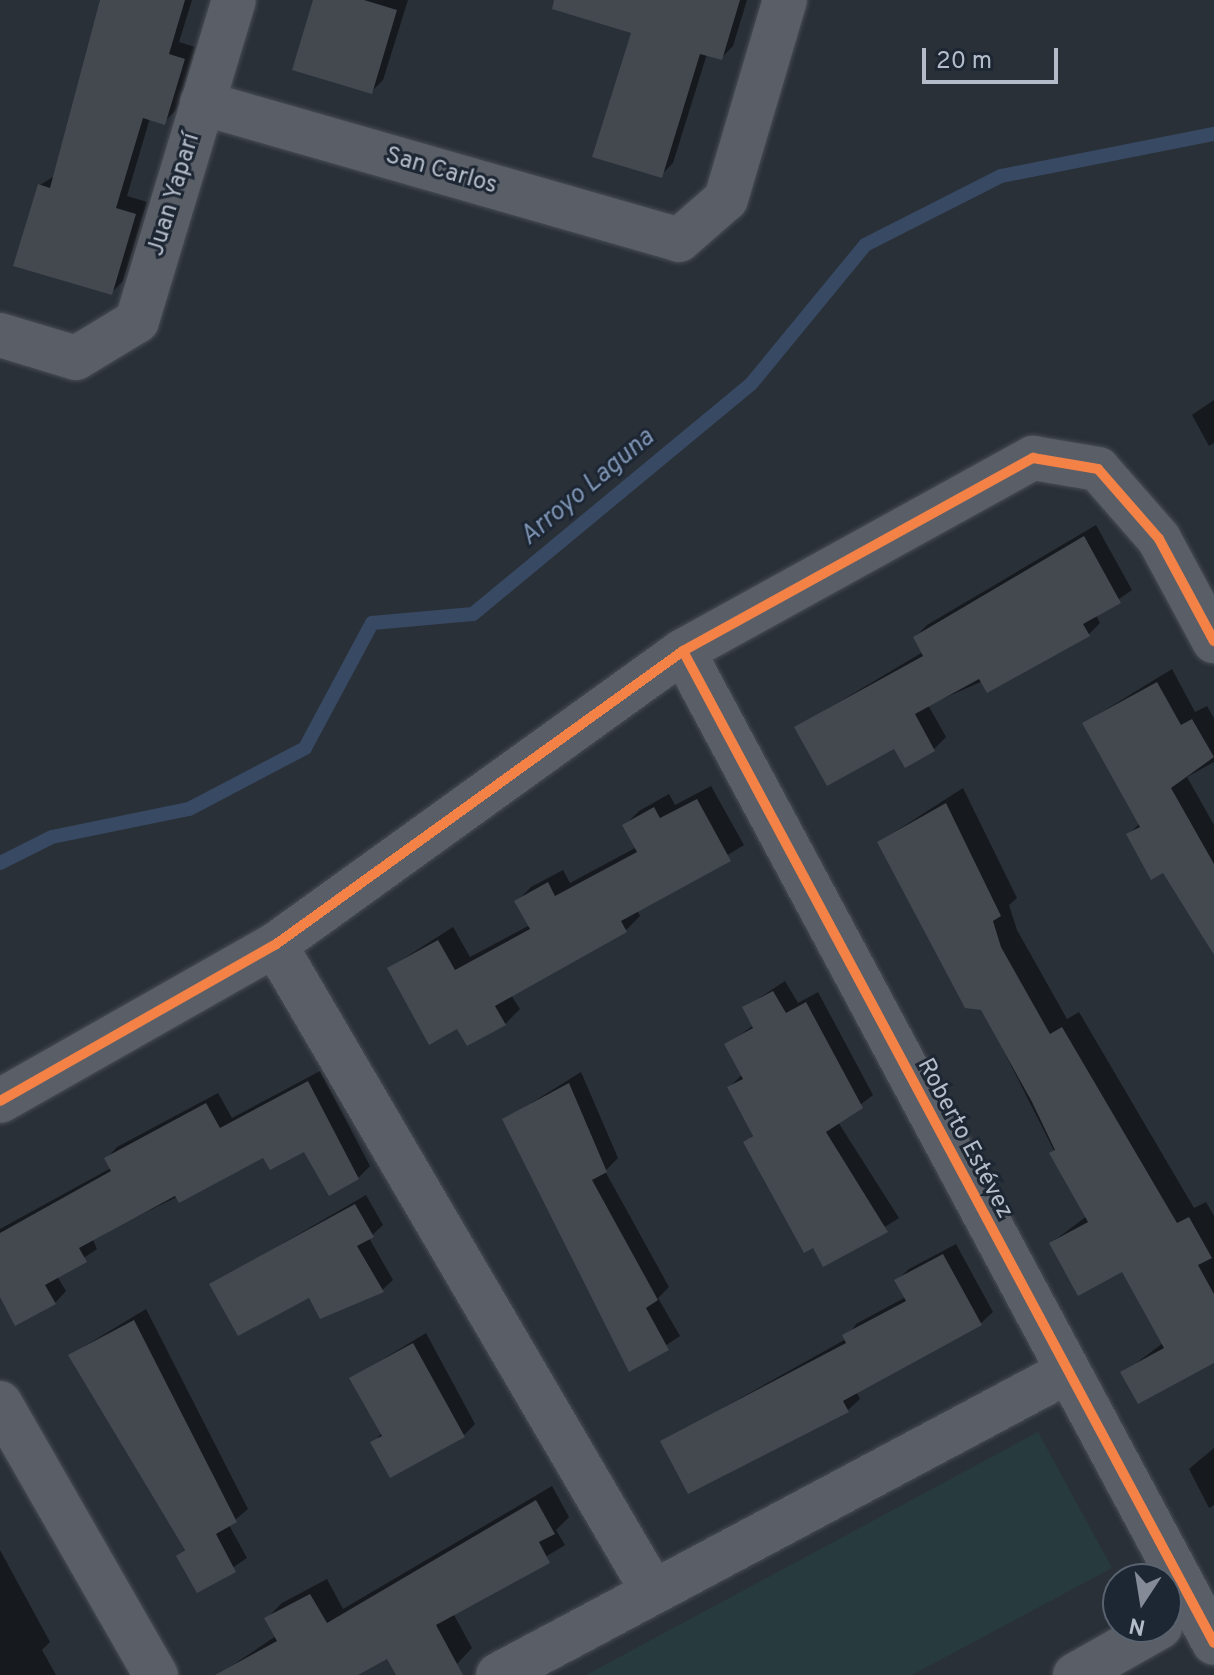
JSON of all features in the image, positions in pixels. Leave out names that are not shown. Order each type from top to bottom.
[{"type":"street","name":"Juan Yaparí","points":[[0,335],[76,358],[137,321],[234,0]]},
{"type":"street","name":"San Carlos","points":[[202,103],[679,240],[726,199],[785,0]]},
{"type":"street","points":[[0,1101],[275,945],[683,651],[1033,458],[1098,469],[1159,539],[1214,641]]},
{"type":"street","name":"Roberto Estévez","points":[[683,651],[1065,1373],[1190,1620]]},
{"type":"street","points":[[275,945],[652,1590]]},
{"type":"street","points":[[498,1675],[652,1590],[1065,1373]]},
{"type":"street","points":[[0,1403],[156,1675]]},
{"type":"street","points":[[1075,1675],[1190,1620]]},
{"type":"green space","points":[[1038,1432],[1109,1563],[1102,1563],[1102,1573],[912,1675],[586,1675]]},
{"type":"building","points":[[100,0],[185,0],[169,54],[185,59],[165,125],[143,118],[116,208],[136,214],[112,295],[13,266],[38,184],[50,188]]},
{"type":"building","points":[[313,0],[364,0],[397,10],[372,94],[292,70]]},
{"type":"building","points":[[554,0],[740,0],[722,60],[700,54],[662,178],[592,157],[631,33],[552,9]]},
{"type":"building","points":[[1084,536],[1121,603],[1083,624],[1090,636],[987,693],[979,679],[915,714],[935,751],[905,768],[894,749],[827,786],[794,727],[923,656],[913,637]]},
{"type":"building","points":[[1157,682],[1181,725],[1192,719],[1214,757],[1171,788],[1214,864],[1214,955],[1163,873],[1151,880],[1126,834],[1140,827],[1082,723]]},
{"type":"building","points":[[697,799],[731,861],[621,921],[627,932],[495,1006],[506,1025],[467,1046],[457,1029],[429,1045],[387,968],[438,940],[455,970],[530,929],[514,901],[548,882],[555,896],[637,852],[622,825],[654,807],[660,818]]},
{"type":"building","points":[[946,803],[1001,916],[993,921],[1001,947],[1050,1034],[1062,1027],[1177,1223],[1189,1217],[1212,1258],[1198,1265],[1214,1294],[1214,1363],[1138,1404],[1120,1372],[1164,1348],[1122,1272],[1078,1296],[1049,1243],[1088,1222],[1049,1153],[1055,1150],[1032,1102],[981,1010],[965,1008],[877,842]]},
{"type":"building","points":[[773,991],[786,1013],[806,1002],[863,1108],[826,1132],[888,1232],[823,1267],[813,1248],[804,1253],[743,1142],[753,1136],[727,1087],[743,1079],[724,1044],[753,1028],[742,1007]]},
{"type":"building","points":[[308,1081],[359,1179],[329,1196],[304,1152],[270,1170],[263,1158],[179,1203],[175,1196],[79,1248],[87,1262],[45,1285],[56,1304],[15,1326],[0,1297],[0,1233],[111,1171],[104,1158],[206,1103],[220,1128]]},
{"type":"building","points":[[569,1083],[607,1172],[592,1180],[658,1300],[646,1308],[669,1350],[629,1372],[502,1119]]},
{"type":"building","points":[[355,1204],[374,1237],[357,1246],[384,1292],[320,1319],[309,1298],[238,1336],[209,1284]]},
{"type":"building","points":[[943,1254],[982,1325],[843,1401],[849,1412],[688,1494],[660,1441],[846,1343],[842,1335],[906,1301],[894,1280]]},
{"type":"building","points":[[134,1320],[237,1522],[216,1534],[236,1572],[197,1593],[176,1556],[185,1550],[68,1355]]},
{"type":"building","points":[[413,1343],[465,1437],[390,1478],[370,1442],[382,1436],[349,1378]]},
{"type":"building","points":[[536,1500],[555,1534],[539,1542],[550,1563],[436,1625],[463,1675],[396,1675],[387,1659],[358,1675],[215,1675],[277,1641],[264,1618],[310,1594],[327,1623]]},
{"type":"waterway","name":"Arroyo Laguna","points":[[0,863],[52,837],[189,809],[305,748],[372,623],[473,614],[751,384],[865,245],[1001,176],[1214,134]]},
{"type":"cycle path","points":[[0,1101],[275,945],[683,651],[1033,458],[1098,469],[1159,539],[1214,641]]},
{"type":"cycle path","points":[[683,651],[1214,1643]]}]
